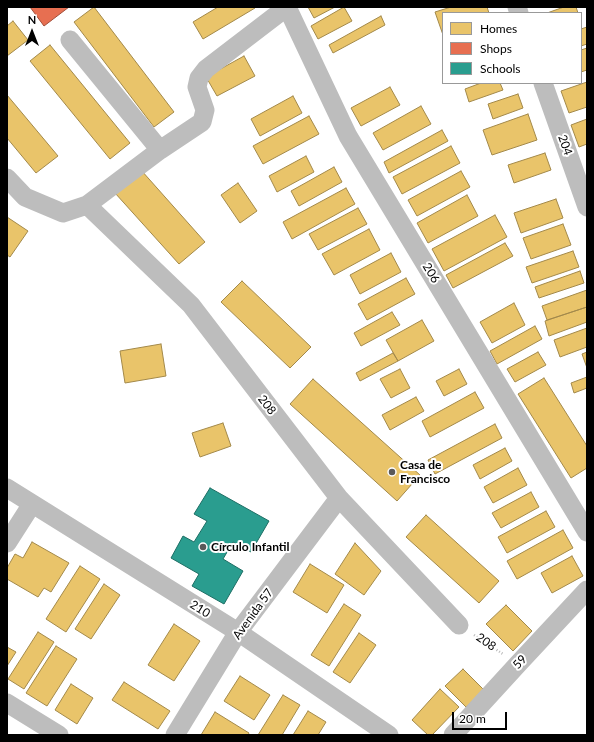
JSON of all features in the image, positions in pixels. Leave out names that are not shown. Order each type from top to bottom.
[{"type":"street","points":[[7,178],[25,197],[63,213],[87,205],[160,150],[202,122],[205,110],[197,87],[199,78],[206,69],[287,7]]},
{"type":"street","name":"206","points":[[287,7],[348,136],[587,532]]},
{"type":"street","points":[[70,40],[160,150]]},
{"type":"street","name":"204","points":[[543,84],[587,207]]},
{"type":"street","name":"208","points":[[87,205],[191,305],[339,498],[459,625]]},
{"type":"street","name":"210","points":[[7,488],[238,632],[389,735]]},
{"type":"street","name":"Avenida 57","points":[[175,735],[238,632],[339,498]]},
{"type":"street","points":[[7,543],[32,504]]},
{"type":"street","name":"59","points":[[453,735],[587,590]]},
{"type":"street","points":[[7,703],[59,735]]},
{"type":"path","name":"208","points":[[459,625],[518,664]]},
{"type":"building: Homes","points":[[94,7],[174,112],[154,127],[74,22]]},
{"type":"building: Homes","points":[[218,7],[255,8],[203,39],[193,22]]},
{"type":"building: Homes","points":[[308,7],[335,7],[314,18]]},
{"type":"building: Homes","points":[[344,7],[352,21],[318,39],[311,26]]},
{"type":"building: Homes","points":[[451,7],[487,7],[489,12],[442,12],[442,32],[435,12]]},
{"type":"building: Homes","points":[[564,7],[576,7],[578,12],[550,12]]},
{"type":"building: Homes","points":[[381,16],[385,25],[333,53],[329,45]]},
{"type":"building: Homes","points":[[13,21],[28,40],[7,56],[7,26]]},
{"type":"building: Homes","points":[[587,27],[587,44],[582,46],[582,29]]},
{"type":"building: Homes","points":[[50,45],[130,143],[110,159],[30,61]]},
{"type":"building: Homes","points":[[587,48],[587,70],[582,72],[582,50]]},
{"type":"building: Homes","points":[[244,56],[255,76],[217,96],[206,77]]},
{"type":"building: Homes","points":[[587,82],[587,107],[569,113],[561,91]]},
{"type":"building: Homes","points":[[478,84],[500,84],[503,90],[469,102],[465,89]]},
{"type":"building: Homes","points":[[390,87],[400,105],[361,126],[351,108]]},
{"type":"building: Homes","points":[[518,94],[523,108],[493,119],[488,104]]},
{"type":"building: Homes","points":[[7,95],[58,156],[36,173],[7,138]]},
{"type":"building: Homes","points":[[293,96],[302,113],[260,136],[251,119]]},
{"type":"building: Homes","points":[[421,106],[431,124],[383,150],[373,133]]},
{"type":"building: Homes","points":[[528,114],[537,140],[492,155],[483,130]]},
{"type":"building: Homes","points":[[309,116],[319,134],[263,164],[253,146]]},
{"type":"building: Homes","points":[[587,119],[587,144],[579,147],[571,125]]},
{"type":"building: Homes","points":[[442,130],[448,141],[389,173],[384,162]]},
{"type":"building: Homes","points":[[451,146],[460,163],[402,194],[393,177]]},
{"type":"building: Homes","points":[[545,153],[551,170],[514,183],[508,165]]},
{"type":"building: Homes","points":[[306,156],[314,172],[277,192],[269,176]]},
{"type":"building: Homes","points":[[334,167],[342,182],[299,206],[291,191]]},
{"type":"building: Homes","points":[[141,170],[205,242],[179,264],[115,193]]},
{"type":"building: Homes","points":[[461,171],[470,187],[417,216],[408,200]]},
{"type":"building: Homes","points":[[238,183],[257,211],[240,223],[221,195]]},
{"type":"building: Homes","points":[[346,188],[355,204],[292,239],[283,222]]},
{"type":"building: Homes","points":[[467,195],[478,216],[428,243],[417,223]]},
{"type":"building: Homes","points":[[556,199],[563,218],[521,233],[514,213]]},
{"type":"building: Homes","points":[[358,208],[367,224],[318,250],[309,234]]},
{"type":"building: Homes","points":[[495,215],[507,237],[444,271],[432,249]]},
{"type":"building: Homes","points":[[7,217],[28,231],[10,257],[7,255]]},
{"type":"building: Homes","points":[[563,224],[571,245],[531,259],[523,238]]},
{"type":"building: Homes","points":[[369,229],[380,250],[334,275],[322,254]]},
{"type":"building: Homes","points":[[505,243],[513,256],[453,288],[446,275]]},
{"type":"building: Homes","points":[[573,251],[579,267],[532,283],[526,267]]},
{"type":"building: Homes","points":[[391,253],[401,272],[360,294],[350,275]]},
{"type":"building: Homes","points":[[580,271],[584,283],[539,298],[535,287]]},
{"type":"building: Homes","points":[[406,278],[415,294],[367,320],[358,304]]},
{"type":"building: Homes","points":[[242,281],[311,347],[290,368],[221,302]]},
{"type":"building: Homes","points":[[587,290],[587,307],[547,320],[542,306]]},
{"type":"building: Homes","points":[[514,303],[525,325],[492,343],[480,322]]},
{"type":"building: Homes","points":[[587,307],[587,322],[549,336],[545,321]]},
{"type":"building: Homes","points":[[392,312],[400,325],[361,346],[354,333]]},
{"type":"building: Homes","points":[[422,320],[434,341],[398,361],[386,340]]},
{"type":"building: Homes","points":[[535,326],[542,339],[497,364],[490,351]]},
{"type":"building: Homes","points":[[587,328],[587,347],[560,357],[554,340]]},
{"type":"building: Homes","points":[[161,344],[166,376],[125,383],[120,351]]},
{"type":"building: Homes","points":[[538,352],[546,365],[515,382],[507,369]]},
{"type":"building: Homes","points":[[587,352],[587,368],[582,354]]},
{"type":"building: Homes","points":[[393,353],[398,361],[360,381],[356,373]]},
{"type":"building: Homes","points":[[400,369],[410,388],[391,398],[380,379]]},
{"type":"building: Homes","points":[[459,369],[467,384],[444,396],[436,381]]},
{"type":"building: Homes","points":[[587,377],[587,388],[574,393],[571,383]]},
{"type":"building: Homes","points":[[544,378],[587,446],[587,468],[571,478],[518,394]]},
{"type":"building: Homes","points":[[313,379],[420,475],[397,501],[290,404]]},
{"type":"building: Homes","points":[[475,392],[484,408],[430,437],[422,421]]},
{"type":"building: Homes","points":[[416,397],[424,411],[390,430],[382,415]]},
{"type":"building: Homes","points":[[223,423],[231,446],[200,457],[192,433]]},
{"type":"building: Homes","points":[[495,424],[502,438],[435,474],[428,460]]},
{"type":"building: Homes","points":[[505,448],[512,461],[480,479],[473,465]]},
{"type":"building: Homes","points":[[518,468],[527,485],[493,503],[484,487]]},
{"type":"building: Homes","points":[[531,492],[539,507],[501,528],[492,513]]},
{"type":"building: Homes","points":[[546,511],[555,527],[507,553],[498,537]]},
{"type":"building: Homes","points":[[426,515],[499,581],[479,603],[406,537]]},
{"type":"building: Homes","points":[[563,530],[573,548],[517,579],[507,561]]},
{"type":"building: Homes","points":[[32,542],[69,563],[51,592],[44,588],[38,597],[7,579],[7,568],[15,554],[23,558]]},
{"type":"building: Homes","points":[[355,543],[381,571],[364,595],[335,574]]},
{"type":"building: Homes","points":[[572,556],[583,576],[552,593],[541,573]]},
{"type":"building: Homes","points":[[310,564],[344,585],[327,613],[293,592]]},
{"type":"building: Homes","points":[[80,566],[100,579],[66,632],[46,619]]},
{"type":"building: Homes","points":[[104,584],[120,595],[91,639],[75,629]]},
{"type":"building: Homes","points":[[344,604],[361,615],[329,666],[311,655]]},
{"type":"building: Homes","points":[[506,605],[532,631],[513,651],[486,624]]},
{"type":"building: Homes","points":[[174,624],[200,641],[174,681],[148,665]]},
{"type":"building: Homes","points":[[38,632],[54,642],[24,689],[8,679]]},
{"type":"building: Homes","points":[[359,633],[376,645],[350,683],[333,672]]},
{"type":"building: Homes","points":[[56,646],[77,659],[47,706],[26,693]]},
{"type":"building: Homes","points":[[7,647],[16,652],[7,666]]},
{"type":"building: Homes","points":[[463,669],[484,690],[466,707],[445,686]]},
{"type":"building: Homes","points":[[240,676],[270,695],[254,720],[224,701]]},
{"type":"building: Homes","points":[[124,682],[170,711],[158,729],[112,700]]},
{"type":"building: Homes","points":[[71,684],[93,698],[77,724],[55,710]]},
{"type":"building: Homes","points":[[440,689],[459,707],[432,735],[428,735],[412,720]]},
{"type":"building: Homes","points":[[283,695],[300,705],[282,735],[258,735]]},
{"type":"building: Homes","points":[[308,711],[326,722],[318,735],[293,735]]},
{"type":"building: Homes","points":[[215,712],[249,733],[248,735],[201,735]]},
{"type":"building: Shops","points":[[30,7],[69,7],[44,26]]},
{"type":"building: Schools","name":"Círculo Infantil","points":[[210,488],[269,521],[251,552],[233,542],[223,559],[243,571],[224,604],[192,586],[199,574],[171,558],[183,536],[194,542],[207,521],[194,514]]},
{"type":"place","name":"Casa de Francisco","points":[[392,472]]},
{"type":"place","name":"Círculo Infantil","points":[[203,547]]}]
